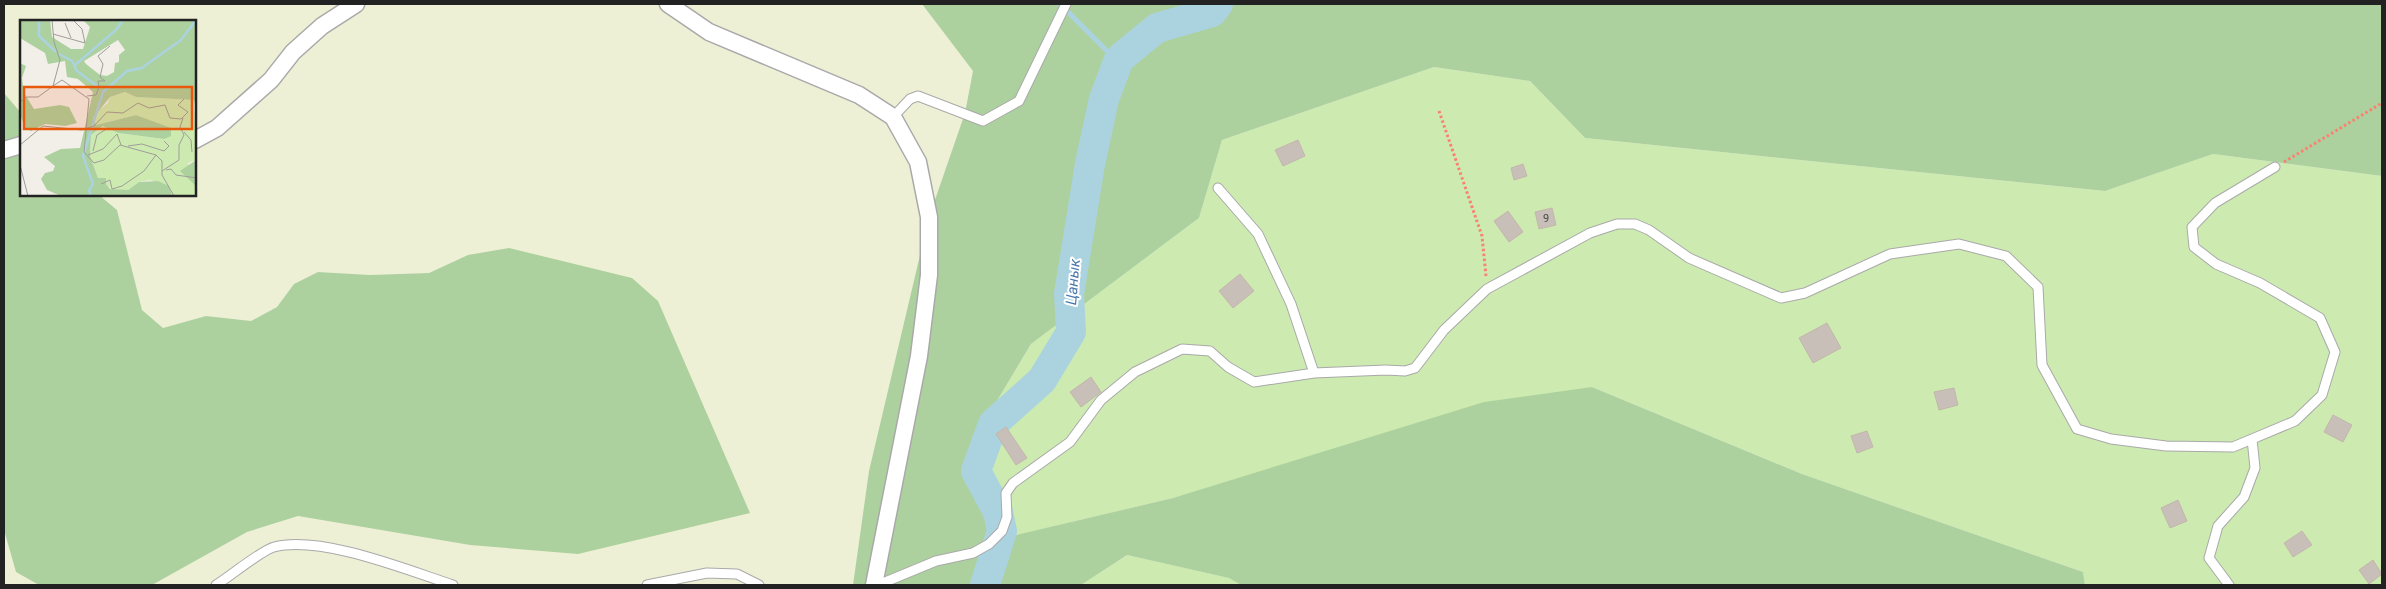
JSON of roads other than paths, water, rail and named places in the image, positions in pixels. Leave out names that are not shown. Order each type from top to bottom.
[{"type":"street","points":[[196,139],[217,128],[271,80],[293,52],[322,26],[356,4]]},
{"type":"street","points":[[668,4],[709,32],[859,95],[893,116],[918,162],[929,217],[929,275],[919,356],[874,585]]},
{"type":"street","points":[[4,150],[20,146]]},
{"type":"lane","points":[[893,116],[910,99],[918,96],[983,121],[1019,101],[1066,4]]},
{"type":"lane","points":[[878,585],[936,562],[973,553],[989,544],[1002,531],[1007,517],[1006,493],[1013,484],[1070,442],[1101,400],[1135,372],[1182,349],[1210,351],[1228,367],[1254,382],[1314,373],[1405,371],[1414,368],[1444,330],[1487,289],[1590,233],[1617,224],[1634,224],[1649,230],[1689,258],[1781,298],[1804,293],[1890,254],[1959,244],[2006,256],[2038,287],[2042,365],[2077,429],[2111,439],[2166,446],[2233,447],[2294,421],[2322,395],[2336,352],[2320,318],[2260,283],[2216,264],[2194,247],[2192,227],[2215,203],[2275,167]]},
{"type":"lane","points":[[1218,188],[1258,234],[1291,304],[1314,373]]},
{"type":"lane","points":[[2229,585],[2209,558],[2218,526],[2244,497],[2255,468],[2252,439]]},
{"type":"lane","points":[[216,585],[272,547],[306,544],[375,559],[453,585]]},
{"type":"lane","points":[[647,585],[707,573],[737,574],[759,585]]},
{"type":"waterway","points":[[1060,4],[1118,62]]},
{"type":"waterway","name":"Цанык","points":[[985,585],[1002,531],[998,512],[976,471],[993,424],[1042,380],[1071,332],[1069,294],[1090,164],[1104,99],[1119,59],[1157,28],[1212,12],[1218,4]]}]
